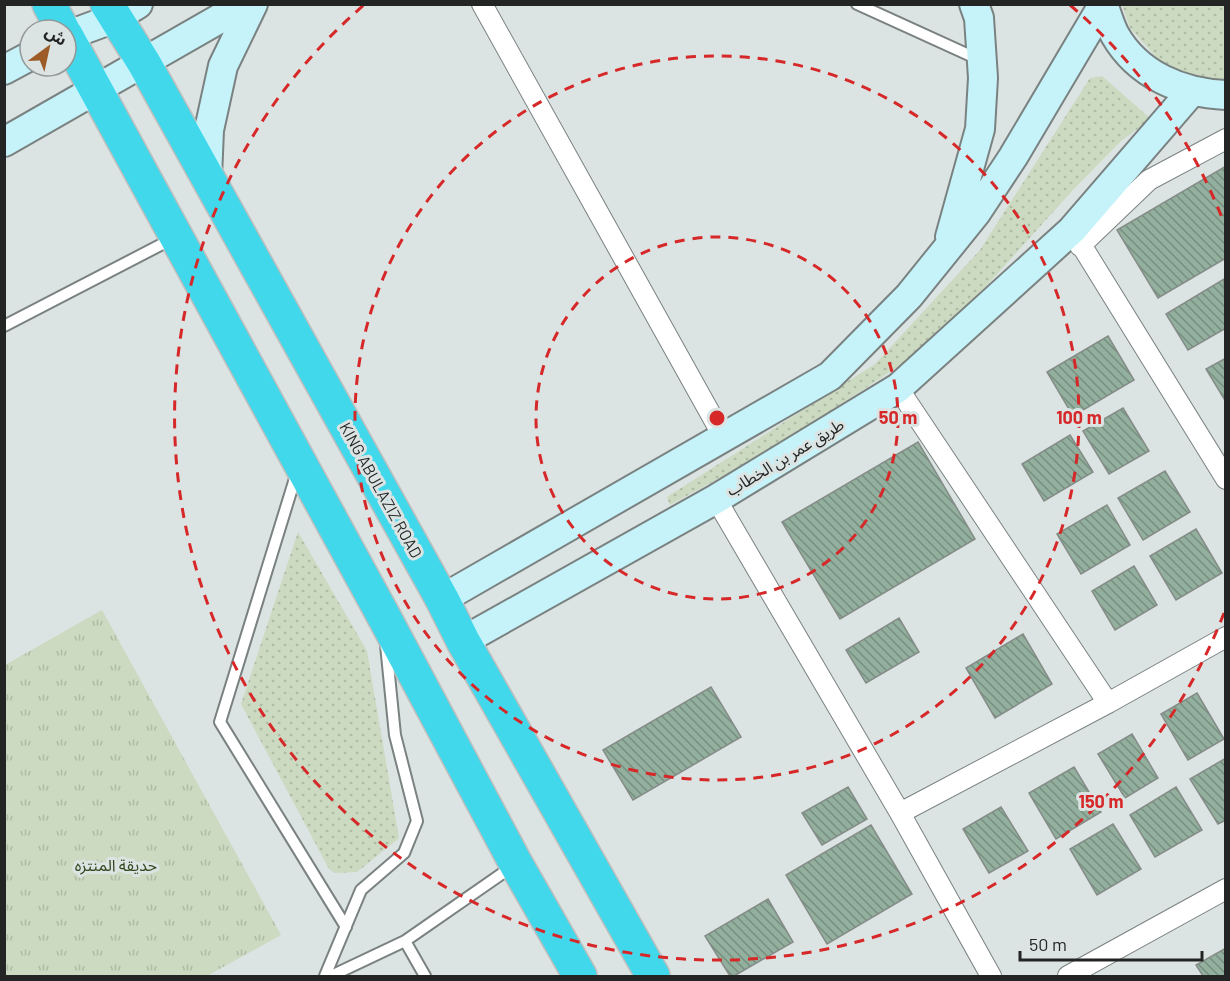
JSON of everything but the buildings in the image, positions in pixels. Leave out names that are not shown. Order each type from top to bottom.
[{"type":"highway","points":[[49,4],[57,18]]},
{"type":"highway","name":"KING ABULAZIZ ROAD","points":[[120,9],[144,63],[442,599],[463,641],[653,976]]},
{"type":"highway","points":[[78,58],[383,615],[516,864],[580,976]]},
{"type":"main road","points":[[4,142],[245,4]]},
{"type":"main road","points":[[207,177],[209,130],[224,66],[253,4]]},
{"type":"main road","points":[[948,248],[980,129],[982,61],[979,18],[974,4]]},
{"type":"main road","points":[[442,599],[830,376],[909,297],[976,213],[1013,157],[1103,5]]},
{"type":"main road","points":[[1103,5],[1115,35],[1135,61],[1161,80],[1191,91],[1226,95]]},
{"type":"main road","points":[[78,29],[120,9]]},
{"type":"main road","points":[[4,70],[18,62]]},
{"type":"main road","name":"طريق عمر بن الخطاب","points":[[463,641],[716,499],[898,388],[1076,238],[1191,91]]},
{"type":"street","points":[[482,4],[724,438]]},
{"type":"street","points":[[1226,139],[1149,180],[1076,238],[1226,479]]},
{"type":"street","points":[[898,388],[1108,703]]},
{"type":"street","points":[[716,499],[900,813],[991,976]]},
{"type":"street","points":[[900,813],[1108,703],[1226,637]]},
{"type":"street","points":[[1068,976],[1226,889]]},
{"type":"lane","points":[[857,4],[982,61]]},
{"type":"lane","points":[[4,326],[176,238]]},
{"type":"lane","points":[[300,463],[220,722],[346,927]]},
{"type":"lane","points":[[325,976],[361,890],[404,853],[417,821],[395,735],[383,615]]},
{"type":"lane","points":[[331,976],[405,941],[516,864]]},
{"type":"lane","points":[[405,941],[425,976]]},
{"type":"green space","points":[[1122,5],[1225,5],[1225,79],[1195,80],[1159,60],[1130,28]]},
{"type":"green space","points":[[1102,76],[1151,119],[1121,141],[1073,190],[961,314],[925,349],[771,450],[670,505],[667,497],[875,364],[980,250],[1090,78]]},
{"type":"green space","points":[[298,532],[367,651],[399,838],[357,872],[335,873],[329,869],[241,704]]},
{"type":"green space","name":"حديقة المنتزه","points":[[102,610],[281,935],[207,976],[5,976],[5,665]]}]
